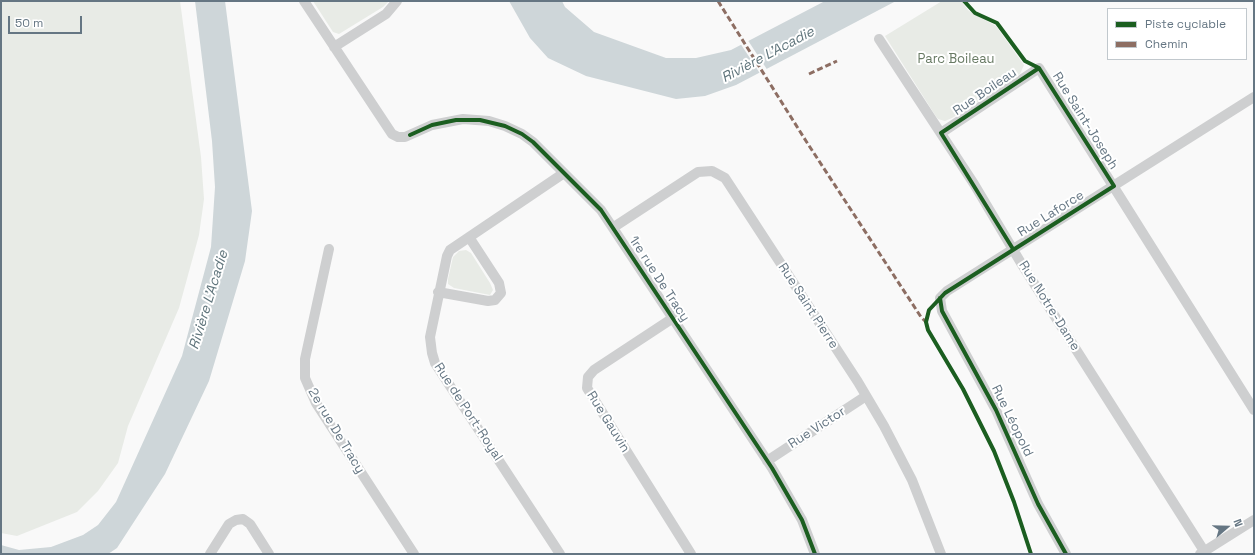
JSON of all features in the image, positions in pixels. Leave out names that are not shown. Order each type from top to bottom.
[{"type":"street","points":[[304,1],[334,47],[386,14],[397,1]]},
{"type":"street","name":"Rue Notre-Dame","points":[[879,39],[941,133],[1203,553]]},
{"type":"street","name":"1re rue De Tracy","points":[[334,47],[389,131],[398,137],[410,135],[432,125],[470,119],[496,123],[511,128],[528,138],[601,210],[614,227],[767,461],[802,520],[815,554]]},
{"type":"street","name":"Rue Boileau","points":[[941,133],[1039,68]]},
{"type":"street","name":"Rue Saint-Joseph","points":[[1039,68],[1254,410]]},
{"type":"street","name":"Rue Laforce","points":[[940,298],[947,291],[1254,97]]},
{"type":"street","name":"Rue Saint Pierre","points":[[614,227],[698,172],[709,170],[719,173],[727,181],[866,396],[909,473],[929,520],[941,554]]},
{"type":"street","name":"Rue de Port-Royal","points":[[560,554],[433,358],[430,337],[438,292],[448,252],[564,173]]},
{"type":"street","points":[[438,292],[488,301],[495,300],[501,293],[499,283],[469,237]]},
{"type":"street","name":"2e rue De Tracy","points":[[329,249],[305,360],[305,378],[316,403],[414,554]]},
{"type":"street","name":"Rue Léopold","points":[[940,298],[942,311],[994,404],[1038,504],[1066,554]]},
{"type":"street","name":"Rue Gauvin","points":[[673,318],[594,370],[588,377],[587,388],[691,554]]},
{"type":"street","name":"Rue Victor","points":[[767,461],[866,396]]},
{"type":"street","points":[[210,554],[230,524],[236,520],[243,519],[250,524],[269,554]]},
{"type":"street","points":[[1203,553],[1254,520]]},
{"type":"green space","points":[[1,1],[180,1],[201,157],[204,199],[199,235],[179,308],[128,426],[118,463],[98,491],[77,512],[17,536],[1,533]]},
{"type":"green space","points":[[313,1],[389,1],[383,7],[339,34],[333,32]]},
{"type":"green space","name":"Parc Boileau","points":[[942,1],[961,1],[969,11],[996,26],[1024,65],[1020,74],[1006,84],[945,121],[938,119],[935,115],[885,36]]},
{"type":"green space","points":[[466,250],[471,253],[490,283],[493,290],[490,295],[454,288],[448,284],[453,257],[459,251]]},
{"type":"water","name":"Rivière L'Acadie","points":[[195,1],[225,1],[252,211],[245,261],[209,381],[165,474],[117,548],[108,554],[1,554],[1,545],[19,550],[51,547],[83,535],[98,525],[116,502],[182,356],[211,247],[215,187],[212,141]]},
{"type":"water","name":"Rivière L'Acadie","points":[[509,1],[562,1],[565,7],[594,32],[666,58],[696,58],[731,50],[825,1],[896,1],[736,85],[705,96],[676,99],[586,76],[548,58],[530,38]]},
{"type":"pier","points":[[747,39],[768,71],[761,75],[740,43]]},
{"type":"marked path","points":[[718,1],[806,141],[921,317],[926,322]]},
{"type":"marked path","points":[[809,74],[837,61]]},
{"type":"cycle path","points":[[964,1],[975,13],[997,23],[1025,61],[1039,68]]},
{"type":"cycle path","points":[[1013,249],[941,133],[1039,68]]},
{"type":"cycle path","points":[[1031,554],[1014,502],[994,451],[963,389],[928,330],[926,322],[929,310],[945,293],[1114,186],[1039,68]]},
{"type":"cycle path","points":[[410,135],[432,125],[456,120],[480,120],[505,126],[522,134],[533,142],[601,210],[772,468],[802,520],[815,554]]},
{"type":"cycle path","points":[[940,298],[942,311],[996,410],[1038,504],[1066,554]]}]
